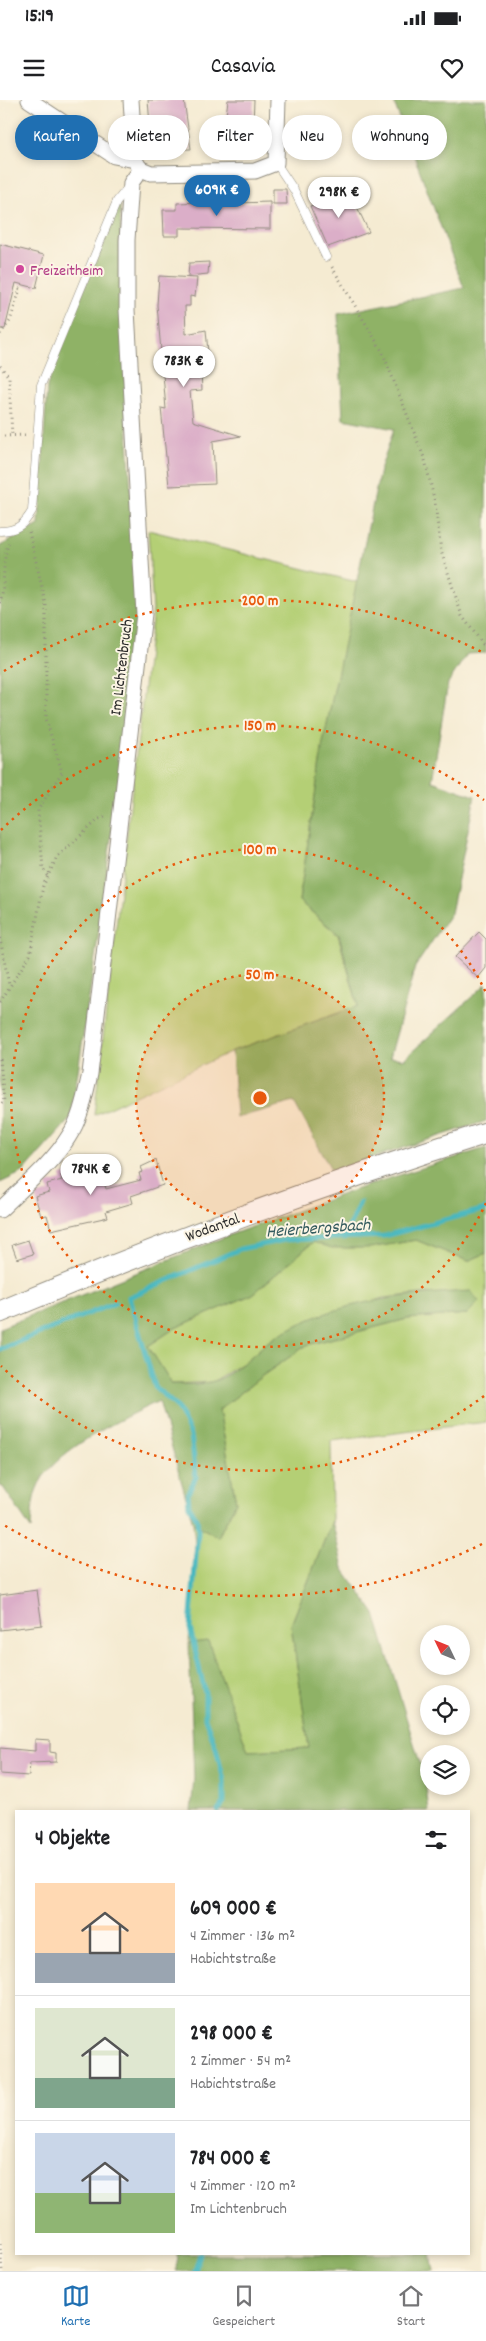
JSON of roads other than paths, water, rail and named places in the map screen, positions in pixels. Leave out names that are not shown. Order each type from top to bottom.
[{"type":"main road","name":"Wodantal","points":[[0,1312],[206,1228],[310,1191],[486,1133]]},
{"type":"street","points":[[29,100],[114,156],[138,165],[151,173],[256,171],[276,163],[278,100]]},
{"type":"street","points":[[131,100],[138,165],[131,183]]},
{"type":"street","name":"Im Lichtenbruch","points":[[0,1210],[41,1170],[69,1136],[83,1106],[90,1074],[144,614],[127,310],[127,240],[131,183]]},
{"type":"lane","points":[[276,163],[294,190],[326,257]]},
{"type":"lane","points":[[0,531],[13,530],[27,521],[32,511],[41,385],[117,201],[131,183]]},
{"type":"waterway","points":[[344,1238],[360,1202]]},
{"type":"waterway","points":[[219,1810],[224,1803],[224,1781],[216,1748],[205,1718],[205,1693],[190,1628],[198,1532],[197,1519],[189,1506],[188,1493],[196,1477],[191,1435],[177,1407],[155,1387],[129,1297],[240,1249],[285,1240],[384,1236],[486,1209]]},
{"type":"waterway","name":"Heierbergsbach","points":[[0,1349],[115,1303]]},
{"type":"waterway","points":[[195,2271],[200,2255]]},
{"type":"place","name":"Freizeitheim","points":[[20,269]]}]
